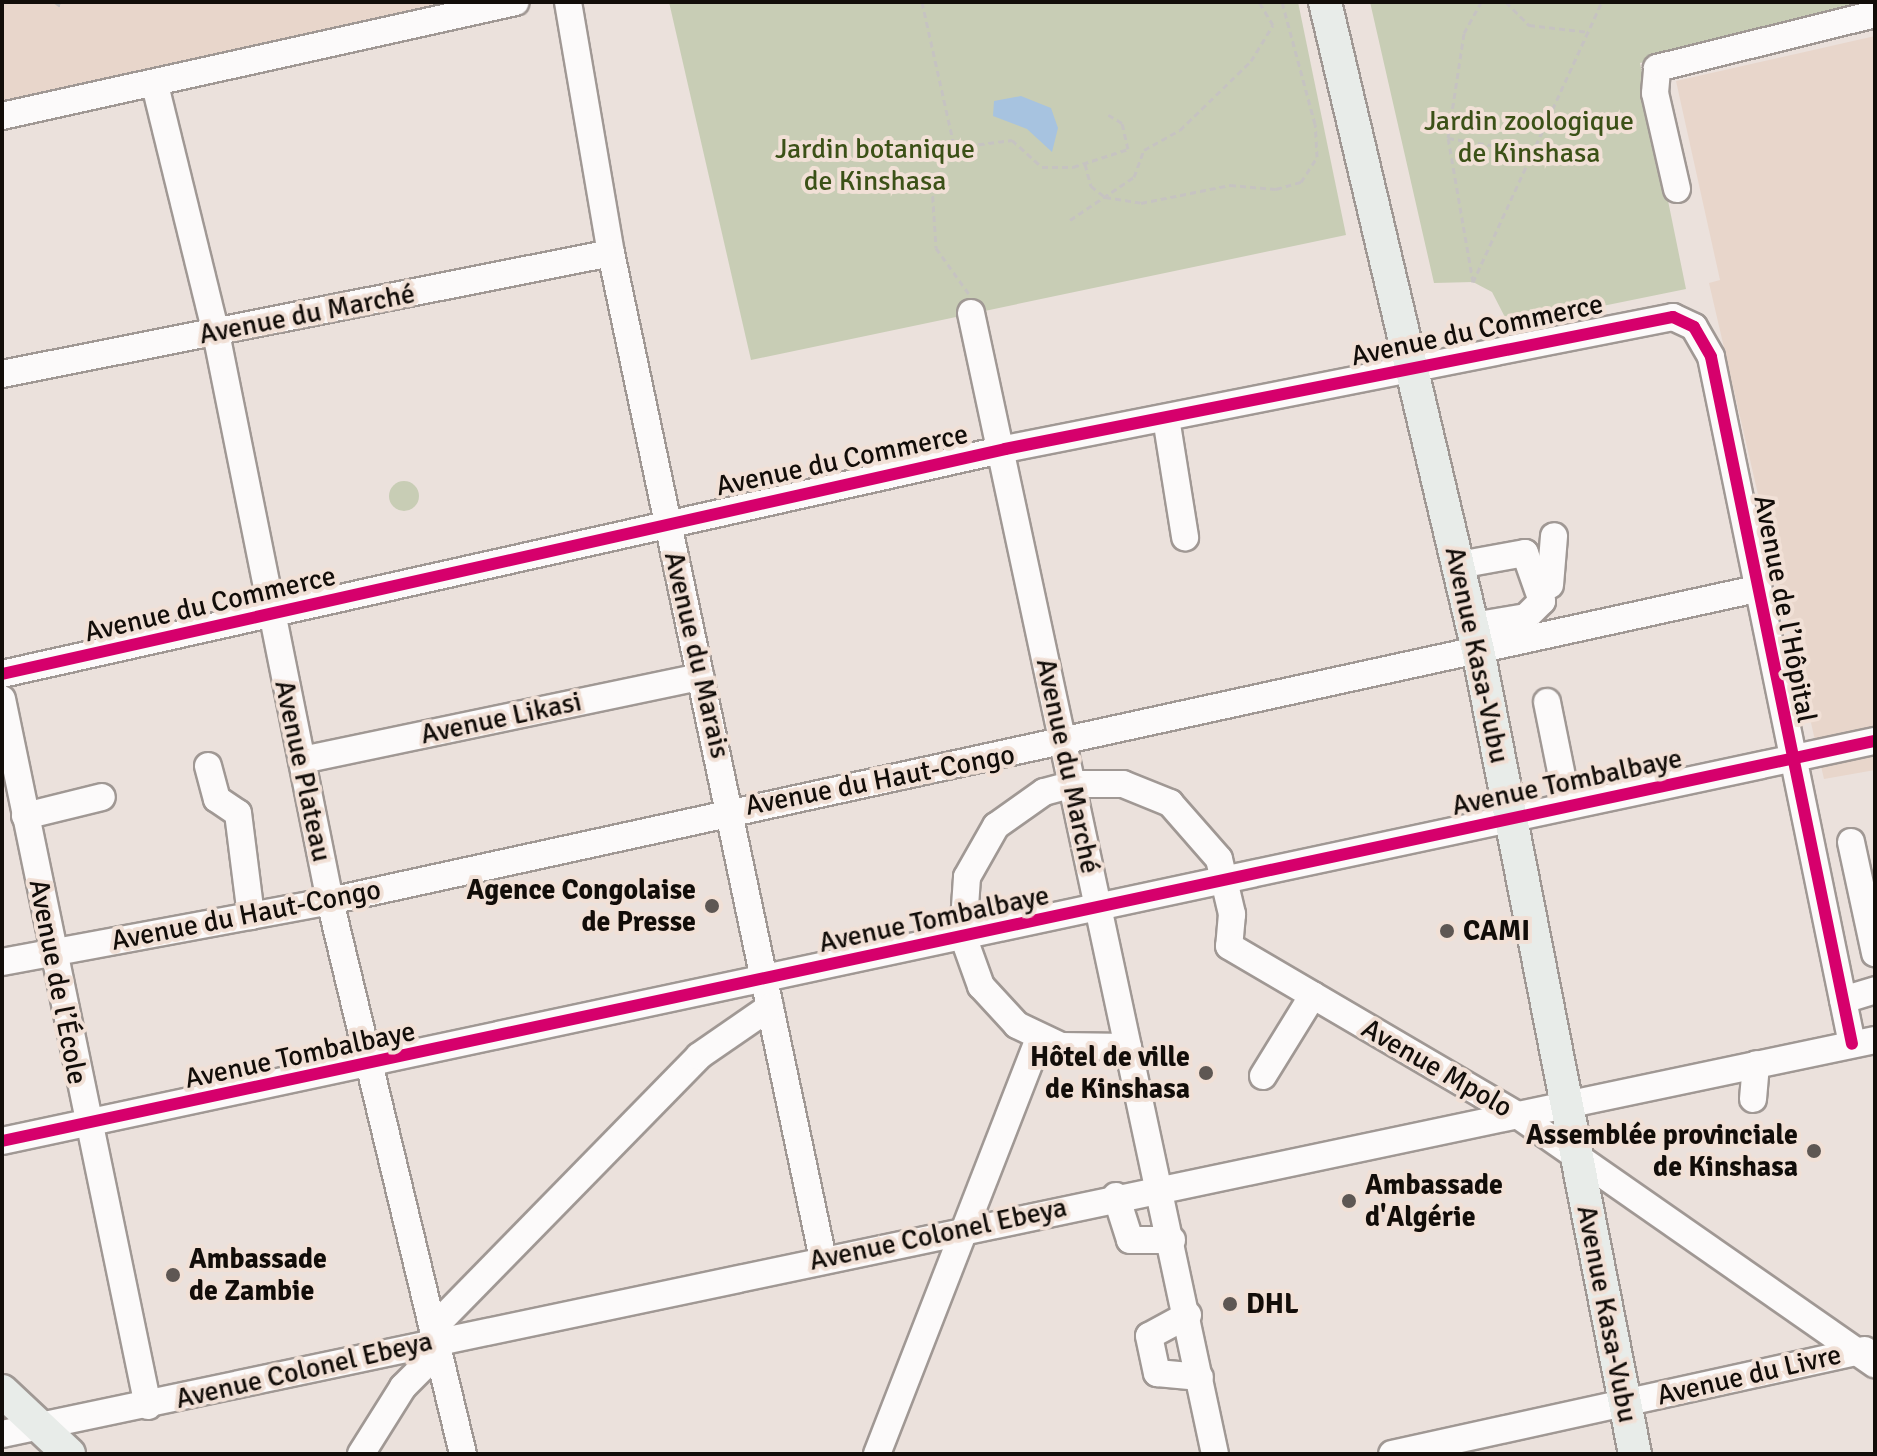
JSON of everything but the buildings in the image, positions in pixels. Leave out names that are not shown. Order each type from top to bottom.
[{"type":"main road","name":"Avenue Kasa-Vubu","points":[[1325,2],[1476,638],[1514,818],[1635,1454]]},
{"type":"main road","points":[[2,1391],[69,1454]]},
{"type":"street","points":[[2,116],[155,85],[516,2]]},
{"type":"street","name":"Avenue du Marais","points":[[568,2],[611,253],[700,677],[732,810],[823,1259]]},
{"type":"street","points":[[1677,189],[1653,76],[1667,63],[1875,14]]},
{"type":"street","name":"Avenue Plateau","points":[[155,85],[216,333],[269,616],[330,901],[463,1454]]},
{"type":"street","name":"Avenue du Marché","points":[[2,374],[611,253]]},
{"type":"street","name":"Avenue du Marché","points":[[971,313],[1005,449],[1098,910],[1162,1186],[1215,1454]]},
{"type":"street","name":"Avenue du Commerce","points":[[2,674],[1005,449],[1412,370],[1636,320],[1673,317],[1694,327]]},
{"type":"street","name":"Avenue de l’Hôpital","points":[[1694,327],[1711,357],[1790,758],[1843,1000],[1864,1042]]},
{"type":"street","points":[[1166,418],[1185,537]]},
{"type":"street","points":[[1554,536],[1546,564],[1558,632]]},
{"type":"street","points":[[1459,565],[1525,553],[1538,587],[1537,612],[1476,638]]},
{"type":"street","name":"Avenue du Haut-Congo","points":[[2,962],[330,901],[732,810],[1065,744],[1476,638],[1558,632],[1756,589]]},
{"type":"street","name":"Avenue Likasi","points":[[302,760],[700,677]]},
{"type":"street","name":"Avenue de l’École","points":[[2,699],[86,1126],[148,1406]]},
{"type":"street","points":[[1547,702],[1568,806]]},
{"type":"street","name":"Avenue Tombalbaye","points":[[2,1141],[86,1126],[963,936],[1228,883],[1875,741]]},
{"type":"street","points":[[208,766],[217,799],[238,813],[251,916]]},
{"type":"street","points":[[1128,1047],[1083,1050],[1039,1038],[997,1007],[963,936],[967,877],[996,826],[1044,792],[1073,784],[1123,784],[1170,803],[1207,838],[1228,883]]},
{"type":"street","points":[[25,816],[102,797]]},
{"type":"street","points":[[1851,842],[1875,953]]},
{"type":"street","name":"Avenue Mpolo","points":[[1228,883],[1229,946],[1519,1116],[1869,1355]]},
{"type":"street","points":[[1843,1000],[1875,990]]},
{"type":"street","points":[[1263,1076],[1313,995]]},
{"type":"street","points":[[361,1454],[435,1340],[699,1056],[770,1007]]},
{"type":"street","points":[[877,1454],[1039,1038]]},
{"type":"street","name":"Avenue Colonel Ebeya","points":[[2,1434],[148,1406],[435,1340],[1162,1186],[1519,1116],[1864,1042]]},
{"type":"street","points":[[1753,1099],[1756,1064]]},
{"type":"street","points":[[1116,1196],[1130,1240],[1172,1240]]},
{"type":"street","points":[[1188,1315],[1149,1336],[1157,1373],[1200,1377]]},
{"type":"street","name":"Avenue du Livre","points":[[1392,1454],[1869,1355]]},
{"type":"path","points":[[55,2],[62,7]]},
{"type":"path","points":[[922,2],[954,145],[932,186],[936,248],[968,291],[971,313]]},
{"type":"path","points":[[1070,220],[1134,177],[1144,150],[1180,130],[1251,61],[1273,25],[1259,2]]},
{"type":"path","points":[[1085,164],[1091,186],[1105,197],[1141,203],[1230,185],[1276,189],[1301,182],[1317,157],[1315,124],[1282,2]]},
{"type":"path","points":[[1481,2],[1464,33],[1448,138],[1473,282],[1538,153],[1602,3],[1596,2]]},
{"type":"path","points":[[1506,2],[1529,25],[1589,32]]},
{"type":"path","points":[[919,152],[954,145],[1012,140],[1042,167],[1085,164],[1128,149],[1122,123],[1107,114]]},
{"type":"path","points":[[1448,138],[1538,153]]},
{"type":"shaded area","points":[[2,2],[516,2],[2,115]]},
{"type":"shaded area","points":[[1875,36],[1875,770],[1824,779],[1709,283],[1720,280],[1676,81]]},
{"type":"green space","name":"Jardin botanique de Kinshasa","points":[[669,2],[1298,2],[1346,235],[751,360]]},
{"type":"green space","name":"Jardin zoologique de Kinshasa","points":[[1370,2],[1875,2],[1875,7],[1640,63],[1686,289],[1509,325],[1492,292],[1473,282],[1434,283]]},
{"type":"green space","points":[[404,481],[414,486],[419,496],[414,506],[404,511],[394,506],[389,496],[394,486]]},
{"type":"water","points":[[1021,96],[1051,108],[1058,128],[1052,152],[1027,129],[993,116],[994,101]]},
{"type":"cycle path","points":[[2,674],[1005,449],[1673,317],[1694,327],[1711,357],[1852,1044]]},
{"type":"cycle path","points":[[2,1141],[1875,741]]},
{"type":"place","name":"Agence Congolaise de Presse","points":[[712,906]]},
{"type":"place","name":"CAMI","points":[[1447,931]]},
{"type":"place","name":"Hôtel de ville de Kinshasa","points":[[1206,1073]]},
{"type":"place","name":"Assemblée provinciale de Kinshasa","points":[[1814,1151]]},
{"type":"place","name":"Ambassade d'Algérie","points":[[1349,1201]]},
{"type":"place","name":"Ambassade de Zambie","points":[[173,1275]]},
{"type":"place","name":"DHL","points":[[1230,1304]]}]
